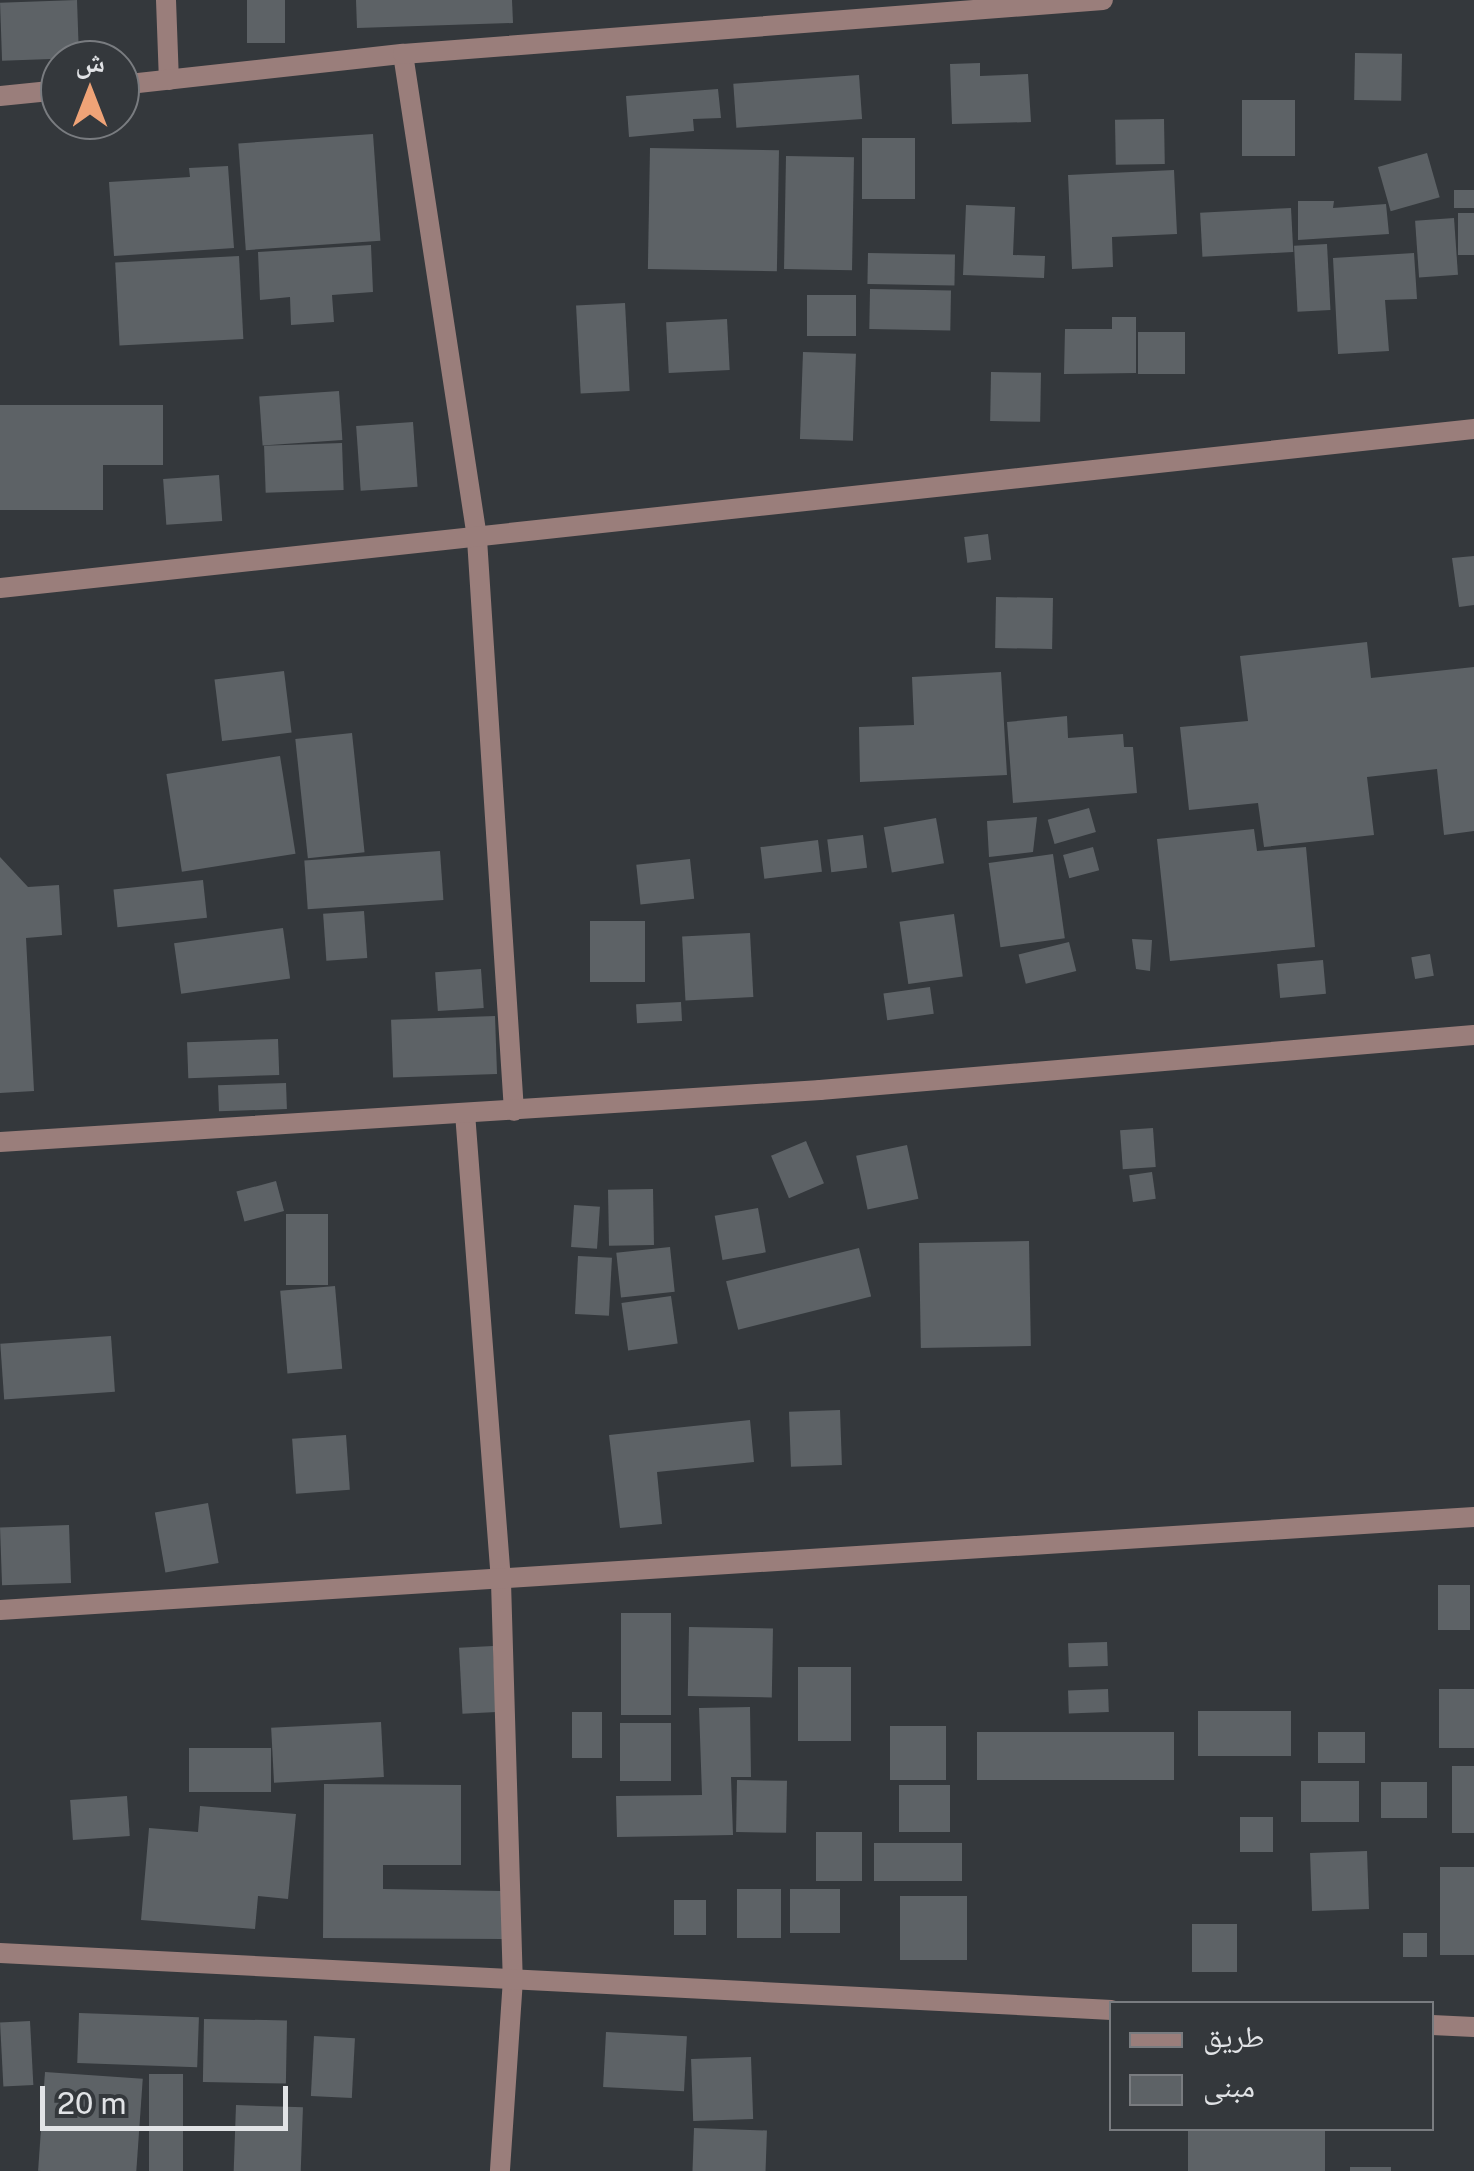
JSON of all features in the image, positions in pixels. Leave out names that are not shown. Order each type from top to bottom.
[{"type":"street","points":[[166,0],[168,80]]},
{"type":"street","points":[[140,83],[403,54],[1103,0]]},
{"type":"street","points":[[403,54],[477,539],[514,1111]]},
{"type":"street","points":[[0,96],[40,92]]},
{"type":"street","points":[[0,588],[1474,429]]},
{"type":"street","points":[[0,1142],[514,1111],[1474,1035]]},
{"type":"street","points":[[465,1114],[501,1582],[513,1979],[500,2171]]},
{"type":"street","points":[[0,1610],[501,1582],[1474,1517]]},
{"type":"street","points":[[0,1953],[1109,2010]]},
{"type":"street","points":[[1434,2026],[1474,2026]]},
{"type":"building","points":[[77,0],[78,40],[40,40],[40,59],[2,61],[0,3]]},
{"type":"building","points":[[247,0],[285,0],[285,43],[247,43]]},
{"type":"building","points":[[356,0],[512,0],[513,23],[357,28]]},
{"type":"building","points":[[1355,53],[1402,54],[1401,101],[1354,100]]},
{"type":"building","points":[[980,63],[980,76],[1028,74],[1031,122],[952,124],[950,64]]},
{"type":"building","points":[[859,75],[862,119],[736,128],[733,84]]},
{"type":"building","points":[[718,89],[721,118],[693,119],[694,131],[629,137],[626,96]]},
{"type":"building","points":[[1242,100],[1295,100],[1295,156],[1242,156]]},
{"type":"building","points":[[1164,119],[1165,164],[1116,165],[1115,120]]},
{"type":"building","points":[[373,134],[380,241],[246,250],[238,143]]},
{"type":"building","points":[[862,138],[915,138],[915,199],[862,199]]},
{"type":"building","points":[[650,148],[779,150],[777,271],[648,269]]},
{"type":"building","points":[[1427,153],[1440,197],[1391,211],[1378,167]]},
{"type":"building","points":[[786,156],[854,157],[852,270],[784,269]]},
{"type":"building","points":[[228,166],[234,248],[114,256],[109,182],[190,177],[189,168]]},
{"type":"building","points":[[1174,170],[1177,234],[1112,237],[1113,267],[1072,269],[1068,175]]},
{"type":"building","points":[[1454,190],[1474,190],[1474,208],[1454,208]]},
{"type":"building","points":[[1298,201],[1334,201],[1333,208],[1386,204],[1389,234],[1298,240]]},
{"type":"building","points":[[966,205],[1015,207],[1013,255],[1045,256],[1044,278],[963,275]]},
{"type":"building","points":[[1291,208],[1293,252],[1202,257],[1200,213]]},
{"type":"building","points":[[1458,213],[1474,213],[1474,255],[1458,255]]},
{"type":"building","points":[[1454,218],[1458,275],[1419,278],[1415,221]]},
{"type":"building","points":[[1327,244],[1330,310],[1297,312],[1294,246]]},
{"type":"building","points":[[371,245],[373,292],[332,295],[334,322],[291,325],[290,297],[260,300],[258,252]]},
{"type":"building","points":[[868,253],[955,255],[954,286],[867,284]]},
{"type":"building","points":[[1414,253],[1417,299],[1385,300],[1389,351],[1338,354],[1333,258]]},
{"type":"building","points":[[239,256],[243,339],[120,345],[115,262]]},
{"type":"building","points":[[870,289],[951,290],[950,330],[869,329]]},
{"type":"building","points":[[807,295],[856,295],[856,336],[807,336]]},
{"type":"building","points":[[625,303],[630,391],[581,393],[576,306]]},
{"type":"building","points":[[1112,317],[1136,317],[1136,373],[1064,374],[1065,329],[1112,329]]},
{"type":"building","points":[[727,319],[730,370],[669,373],[666,322]]},
{"type":"building","points":[[1138,332],[1185,332],[1185,374],[1138,374]]},
{"type":"building","points":[[803,352],[856,354],[853,441],[800,439]]},
{"type":"building","points":[[991,372],[1041,373],[1040,422],[990,421]]},
{"type":"building","points":[[339,391],[342,440],[263,445],[259,397]]},
{"type":"building","points":[[0,405],[163,405],[163,465],[103,465],[103,510],[0,510]]},
{"type":"building","points":[[413,422],[418,487],[361,491],[356,426]]},
{"type":"building","points":[[342,443],[344,490],[266,493],[264,446]]},
{"type":"building","points":[[219,475],[222,521],[166,525],[163,479]]},
{"type":"building","points":[[988,534],[991,560],[967,563],[964,537]]},
{"type":"building","points":[[1474,556],[1474,605],[1459,607],[1452,558]]},
{"type":"building","points":[[996,597],[1053,598],[1052,649],[995,648]]},
{"type":"building","points":[[1367,642],[1371,678],[1474,667],[1474,831],[1444,835],[1437,769],[1367,777],[1374,835],[1264,847],[1258,803],[1189,810],[1180,727],[1248,721],[1240,656]]},
{"type":"building","points":[[284,671],[292,733],[222,741],[215,680]]},
{"type":"building","points":[[1001,672],[1007,775],[860,782],[859,727],[914,725],[912,677]]},
{"type":"building","points":[[1067,716],[1068,738],[1123,734],[1124,747],[1133,747],[1137,793],[1013,803],[1007,722]]},
{"type":"building","points":[[352,733],[365,852],[308,858],[295,739]]},
{"type":"building","points":[[280,756],[295,854],[182,872],[166,774]]},
{"type":"building","points":[[1089,808],[1096,832],[1055,844],[1048,820]]},
{"type":"building","points":[[1037,817],[1033,852],[989,857],[987,821]]},
{"type":"building","points":[[936,818],[944,863],[892,873],[884,827]]},
{"type":"building","points":[[1254,829],[1257,851],[1306,847],[1315,947],[1170,961],[1157,839]]},
{"type":"building","points":[[863,835],[867,868],[831,872],[827,839]]},
{"type":"building","points":[[818,840],[822,872],[764,879],[760,847]]},
{"type":"building","points":[[1093,847],[1099,870],[1069,878],[1063,855]]},
{"type":"building","points":[[440,851],[443,900],[308,909],[304,860]]},
{"type":"building","points":[[1053,854],[1065,938],[1000,947],[989,863]]},
{"type":"building","points":[[0,857],[28,887],[59,885],[62,935],[26,938],[34,1091],[0,1093]]},
{"type":"building","points":[[690,859],[694,899],[640,904],[636,865]]},
{"type":"building","points":[[203,880],[207,918],[117,927],[113,889]]},
{"type":"building","points":[[364,911],[367,958],[326,961],[323,914]]},
{"type":"building","points":[[954,914],[963,976],[908,984],[900,922]]},
{"type":"building","points":[[590,921],[645,921],[645,982],[590,982]]},
{"type":"building","points":[[283,928],[290,979],[181,994],[174,943]]},
{"type":"building","points":[[750,933],[753,997],[685,1000],[682,937]]},
{"type":"building","points":[[1132,939],[1152,940],[1150,971],[1136,969]]},
{"type":"building","points":[[1069,942],[1076,971],[1026,984],[1019,955]]},
{"type":"building","points":[[1430,954],[1434,976],[1415,979],[1411,957]]},
{"type":"building","points":[[1323,960],[1326,994],[1280,998],[1277,964]]},
{"type":"building","points":[[481,969],[484,1008],[438,1011],[435,972]]},
{"type":"building","points":[[930,987],[934,1014],[887,1020],[883,994]]},
{"type":"building","points":[[681,1002],[682,1021],[637,1023],[636,1004]]},
{"type":"building","points":[[495,1016],[497,1074],[393,1078],[391,1020]]},
{"type":"building","points":[[278,1039],[279,1075],[188,1078],[187,1042]]},
{"type":"building","points":[[286,1083],[287,1109],[219,1111],[218,1085]]},
{"type":"building","points":[[1153,1128],[1156,1167],[1123,1169],[1120,1130]]},
{"type":"building","points":[[806,1141],[824,1183],[789,1198],[771,1156]]},
{"type":"building","points":[[907,1145],[918,1199],[868,1210],[856,1156]]},
{"type":"building","points":[[1152,1172],[1156,1199],[1133,1202],[1129,1175]]},
{"type":"building","points":[[276,1181],[284,1211],[244,1222],[236,1192]]},
{"type":"building","points":[[653,1189],[654,1245],[609,1246],[608,1190]]},
{"type":"building","points":[[574,1205],[600,1207],[597,1249],[571,1247]]},
{"type":"building","points":[[758,1208],[766,1252],[722,1260],[715,1216]]},
{"type":"building","points":[[286,1214],[328,1214],[328,1285],[286,1285]]},
{"type":"building","points":[[1029,1241],[1031,1346],[921,1348],[919,1243]]},
{"type":"building","points":[[670,1247],[675,1292],[621,1297],[616,1253]]},
{"type":"building","points":[[859,1248],[871,1297],[738,1330],[726,1281]]},
{"type":"building","points":[[578,1256],[612,1258],[609,1316],[575,1314]]},
{"type":"building","points":[[335,1286],[342,1369],[287,1373],[280,1291]]},
{"type":"building","points":[[671,1296],[678,1344],[628,1350],[621,1303]]},
{"type":"building","points":[[111,1336],[115,1392],[4,1400],[0,1344]]},
{"type":"building","points":[[840,1410],[842,1465],[791,1467],[789,1412]]},
{"type":"building","points":[[750,1420],[754,1462],[657,1472],[662,1524],[620,1528],[609,1435]]},
{"type":"building","points":[[346,1435],[350,1490],[296,1494],[292,1439]]},
{"type":"building","points":[[208,1503],[219,1563],[165,1572],[155,1512]]},
{"type":"building","points":[[69,1525],[71,1583],[2,1585],[0,1527]]},
{"type":"building","points":[[1438,1585],[1470,1585],[1470,1630],[1438,1630]]},
{"type":"building","points":[[621,1613],[671,1613],[671,1715],[621,1715]]},
{"type":"building","points":[[689,1627],[773,1628],[772,1697],[688,1696]]},
{"type":"building","points":[[1107,1642],[1108,1666],[1069,1667],[1068,1643]]},
{"type":"building","points":[[493,1646],[496,1712],[463,1714],[459,1648]]},
{"type":"building","points":[[798,1667],[851,1667],[851,1741],[798,1741]]},
{"type":"building","points":[[1108,1689],[1109,1712],[1069,1713],[1068,1690]]},
{"type":"building","points":[[1439,1689],[1474,1689],[1474,1748],[1439,1748]]},
{"type":"building","points":[[750,1707],[751,1777],[731,1777],[733,1835],[617,1837],[616,1796],[702,1795],[699,1708]]},
{"type":"building","points":[[1198,1711],[1291,1711],[1291,1756],[1198,1756]]},
{"type":"building","points":[[572,1712],[602,1712],[602,1758],[572,1758]]},
{"type":"building","points":[[381,1722],[384,1777],[274,1783],[271,1728]]},
{"type":"building","points":[[620,1723],[671,1723],[671,1781],[620,1781]]},
{"type":"building","points":[[890,1726],[946,1726],[946,1780],[890,1780]]},
{"type":"building","points":[[977,1732],[1174,1732],[1174,1780],[977,1780]]},
{"type":"building","points":[[1318,1732],[1365,1732],[1365,1763],[1318,1763]]},
{"type":"building","points":[[189,1748],[271,1748],[271,1792],[189,1792]]},
{"type":"building","points":[[1452,1766],[1474,1766],[1474,1833],[1452,1833]]},
{"type":"building","points":[[737,1780],[787,1781],[786,1833],[736,1832]]},
{"type":"building","points":[[1301,1781],[1359,1781],[1359,1822],[1301,1822]]},
{"type":"building","points":[[1381,1782],[1427,1782],[1427,1818],[1381,1818]]},
{"type":"building","points":[[324,1784],[461,1785],[461,1865],[383,1865],[383,1889],[503,1891],[503,1939],[323,1938]]},
{"type":"building","points":[[899,1785],[950,1785],[950,1832],[899,1832]]},
{"type":"building","points":[[127,1796],[130,1836],[73,1840],[70,1800]]},
{"type":"building","points":[[200,1806],[296,1814],[288,1899],[258,1896],[255,1929],[141,1920],[149,1828],[198,1832]]},
{"type":"building","points":[[1240,1817],[1273,1817],[1273,1852],[1240,1852]]},
{"type":"building","points":[[816,1832],[862,1832],[862,1881],[816,1881]]},
{"type":"building","points":[[874,1843],[962,1843],[962,1881],[874,1881]]},
{"type":"building","points":[[1367,1851],[1369,1909],[1312,1911],[1310,1853]]},
{"type":"building","points":[[1440,1867],[1474,1867],[1474,1955],[1440,1955]]},
{"type":"building","points":[[737,1889],[781,1889],[781,1938],[737,1938]]},
{"type":"building","points":[[790,1889],[840,1889],[840,1933],[790,1933]]},
{"type":"building","points":[[900,1896],[967,1896],[967,1960],[900,1960]]},
{"type":"building","points":[[674,1900],[706,1900],[706,1935],[674,1935]]},
{"type":"building","points":[[1192,1924],[1237,1924],[1237,1972],[1192,1972]]},
{"type":"building","points":[[1403,1933],[1427,1933],[1427,1957],[1403,1957]]},
{"type":"building","points":[[79,2013],[199,2017],[197,2067],[77,2063]]},
{"type":"building","points":[[204,2019],[287,2020],[286,2083],[203,2082]]},
{"type":"building","points":[[30,2021],[33,2085],[3,2086],[0,2023]]},
{"type":"building","points":[[606,2032],[687,2036],[684,2091],[603,2087]]},
{"type":"building","points":[[314,2036],[355,2038],[352,2098],[311,2096]]},
{"type":"building","points":[[751,2057],[753,2119],[693,2121],[691,2059]]},
{"type":"building","points":[[45,2072],[143,2079],[136,2171],[38,2171]]},
{"type":"building","points":[[149,2074],[183,2074],[183,2171],[149,2171]]},
{"type":"building","points":[[236,2105],[303,2107],[301,2171],[234,2171]]},
{"type":"building","points":[[694,2128],[767,2131],[766,2171],[692,2171]]},
{"type":"building","points":[[1188,2131],[1325,2131],[1325,2171],[1188,2171]]},
{"type":"building","points":[[1350,2167],[1391,2167],[1391,2171],[1350,2171]]}]
